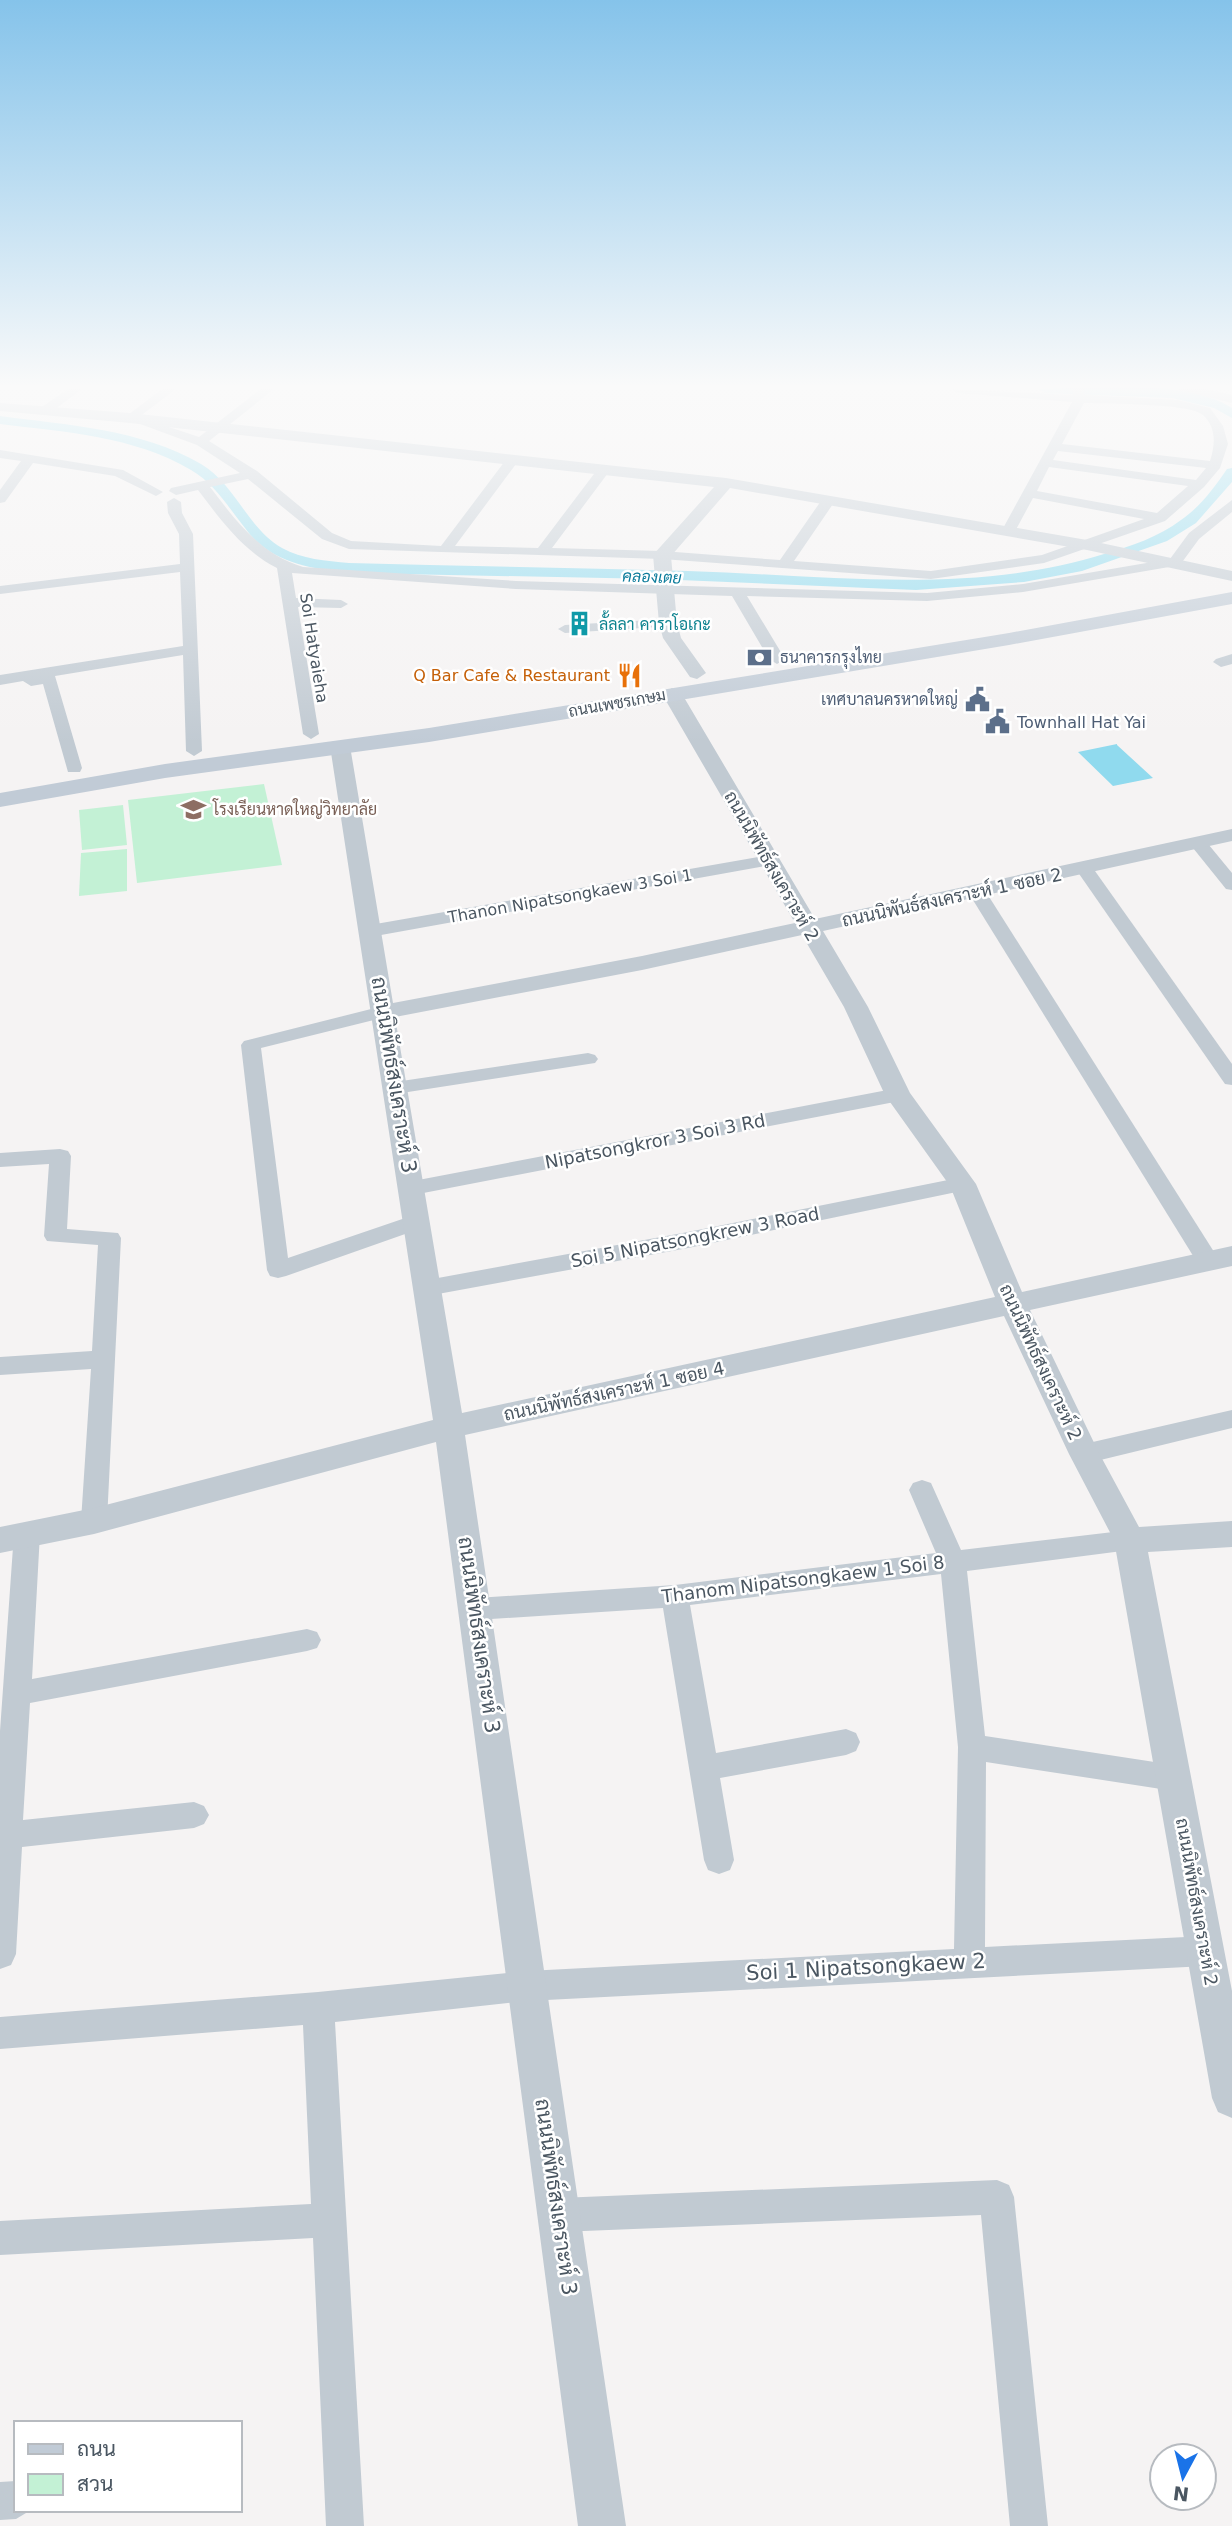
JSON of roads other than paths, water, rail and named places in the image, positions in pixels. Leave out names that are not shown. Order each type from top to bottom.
[{"type":"main road","name":"ถนนเพชรเกษม","points":[[0,782],[74,768],[194,751],[325,740],[425,726],[697,673],[1232,584]]},
{"type":"main road","name":"ถนนเพชรเกษม","points":[[0,800],[325,740],[672,694],[1009,639],[1232,598]]},
{"type":"main road","points":[[992,624],[1009,639]]},
{"type":"street","points":[[179,507],[186,534],[194,751]]},
{"type":"street","points":[[218,507],[246,542],[260,554],[284,567],[330,575],[664,591],[927,597],[1023,588],[1175,562],[1194,536],[1218,519],[1229,507]]},
{"type":"street","points":[[289,507],[333,540],[368,547],[662,555],[931,575],[1044,559],[1160,518],[1173,507]]},
{"type":"street","points":[[445,550],[478,507]]},
{"type":"street","points":[[542,553],[575,507]]},
{"type":"street","points":[[697,673],[672,638],[664,591],[662,555],[705,507]]},
{"type":"street","points":[[785,563],[824,507]]},
{"type":"street","points":[[862,507],[1087,545],[1232,576]]},
{"type":"street","points":[[1008,532],[1022,507]]},
{"type":"street","points":[[1102,507],[1160,518]]},
{"type":"street","points":[[0,590],[188,567]]},
{"type":"street","name":"Soi Hatyaieha","points":[[284,567],[289,602],[325,740]]},
{"type":"street","points":[[737,592],[777,659]]},
{"type":"street","points":[[289,602],[341,604]]},
{"type":"street","points":[[565,629],[668,623]]},
{"type":"street","points":[[0,680],[189,649]]},
{"type":"street","points":[[0,685],[49,678],[74,768]]},
{"type":"street","name":"ถนนนิพัทธ์สงเคราะห์ 2","points":[[672,694],[856,1007],[898,1094],[963,1184],[1012,1303],[1084,1454],[1130,1540],[1232,2098]]},
{"type":"street","name":"ถนนนิพัทธ์สงเคราะห์ 3","points":[[325,740],[370,931],[412,1188],[475,1609],[602,2526]]},
{"type":"street","name":"ถนนนิพันธ์สงเคราะห์ 1 ซอย 2","points":[[383,1012],[808,928],[1232,835]]},
{"type":"street","points":[[1198,843],[1229,879]]},
{"type":"street","name":"Thanon Nipatsongkaew 3 Soi 1","points":[[370,931],[770,860]]},
{"type":"street","points":[[1084,868],[1232,1079]]},
{"type":"street","points":[[977,892],[1220,1259]]},
{"type":"street","points":[[383,1012],[251,1045],[278,1270],[417,1222]]},
{"type":"street","points":[[396,1088],[588,1059]]},
{"type":"street","name":"Nipatsongkror 3 Soi 3 Rd","points":[[412,1188],[898,1094]]},
{"type":"street","points":[[0,1160],[60,1156],[55,1236],[110,1238],[94,1521]]},
{"type":"street","name":"Soi 5 Nipatsongkrew 3 Road","points":[[427,1288],[688,1240],[963,1184]]},
{"type":"street","name":"ถนนนิพัทธ์สงเคราะห์ 1 ซอย 4","points":[[14,1536],[94,1521],[449,1427],[1220,1259]]},
{"type":"street","points":[[0,1366],[103,1359]]},
{"type":"street","points":[[1084,1454],[1232,1419]]},
{"type":"street","points":[[922,1489],[953,1562],[972,1747],[969,1962]]},
{"type":"street","points":[[1130,1540],[1232,1534]]},
{"type":"street","points":[[0,1954],[16,1694],[14,1536]]},
{"type":"street","name":"Thanom Nipatsongkaew 1 Soi 8","points":[[475,1609],[675,1596],[1130,1540]]},
{"type":"street","points":[[675,1596],[719,1860]]},
{"type":"street","points":[[16,1694],[307,1640]]},
{"type":"street","points":[[704,1768],[846,1742]]},
{"type":"street","points":[[972,1747],[1174,1778]]},
{"type":"street","points":[[8,1835],[194,1815]]},
{"type":"street","name":"Soi 1 Nipatsongkaew 2","points":[[0,2034],[318,2008],[527,1986],[1206,1951]]},
{"type":"street","points":[[318,2008],[345,2526]]},
{"type":"street","points":[[559,2216],[997,2197],[1029,2526]]},
{"type":"street","points":[[0,2238],[329,2220]]},
{"type":"water","points":[[1117,744],[1153,778],[1113,786],[1078,752]]},
{"type":"waterway","name":"คลองเตย","points":[[236,507],[258,536],[276,551],[328,566],[916,585],[1024,578],[1077,567],[1129,551],[1169,534],[1191,520],[1204,507]]},
{"type":"place","name":"ลั้ลลา คาราโอเกะ","points":[[579,624]]},
{"type":"place","name":"ธนาคารกรุงไทย","points":[[760,657]]},
{"type":"place","name":"Q Bar Cafe & Restaurant","points":[[630,675]]},
{"type":"place","name":"เทศบาลนครหาดใหญ่","points":[[978,699]]},
{"type":"place","name":"Townhall Hat Yai","points":[[997,722]]},
{"type":"place","name":"โรงเรียนหาดใหญ่วิทยาลัย","points":[[193,809]]}]
